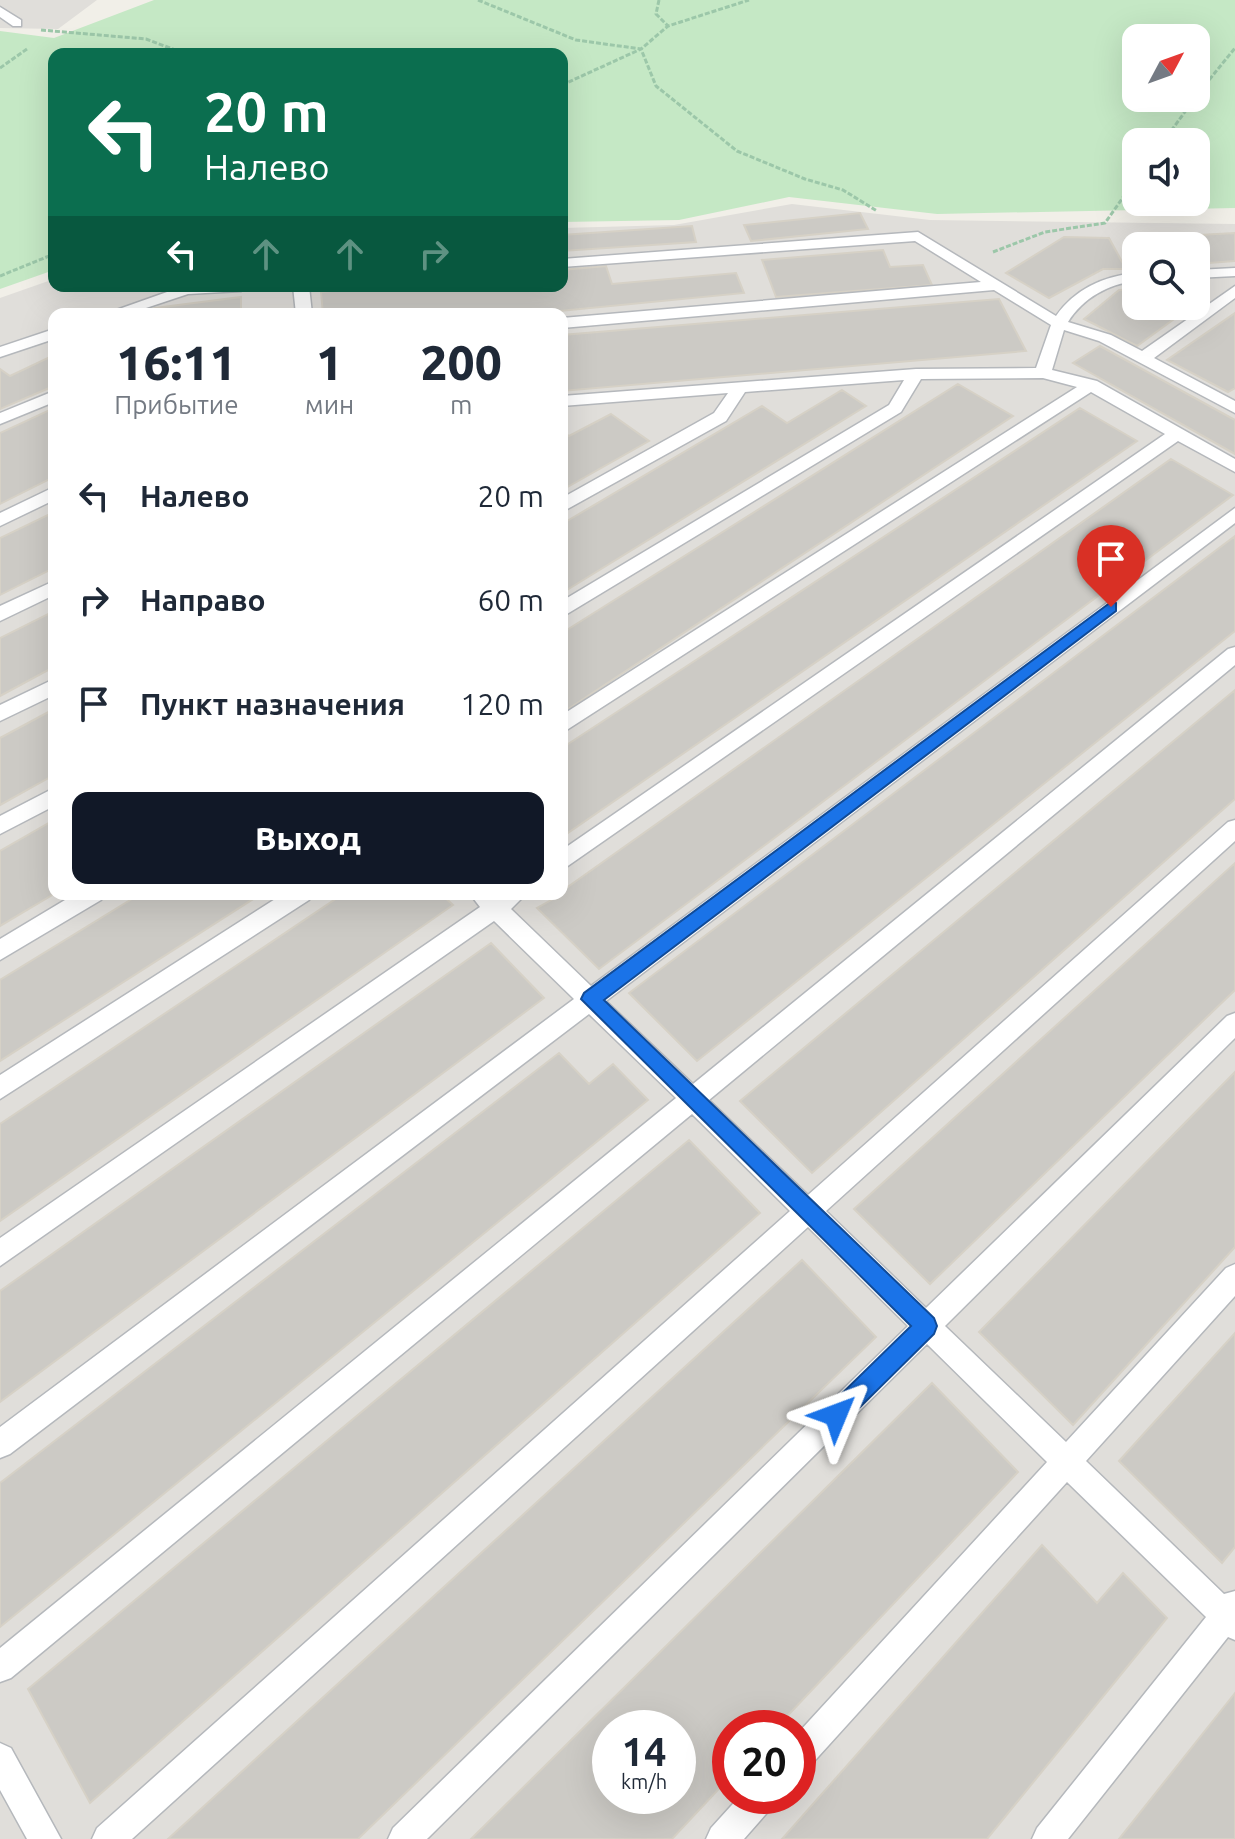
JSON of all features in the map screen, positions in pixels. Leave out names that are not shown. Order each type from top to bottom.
[{"type":"lane","points":[[0,11],[17,23]]},
{"type":"lane","points":[[568,263],[918,236],[1059,324],[1105,338],[1235,408]]},
{"type":"lane","points":[[1210,273],[1235,272]]},
{"type":"lane","points":[[1043,373],[1059,324],[1083,296],[1115,278],[1122,278]]},
{"type":"lane","points":[[568,322],[997,285]]},
{"type":"lane","points":[[1143,358],[1235,291]]},
{"type":"lane","points":[[131,308],[180,292]]},
{"type":"lane","points":[[0,352],[48,336]]},
{"type":"lane","points":[[568,401],[916,374],[1043,373],[1091,385],[1235,466]]},
{"type":"lane","points":[[568,606],[895,408],[916,374]]},
{"type":"lane","points":[[568,721],[1091,385]]},
{"type":"lane","points":[[568,503],[720,417],[740,388]]},
{"type":"lane","points":[[0,419],[48,399]]},
{"type":"lane","points":[[568,857],[1178,433]]},
{"type":"lane","points":[[0,520],[48,496]]},
{"type":"lane","points":[[0,1444],[1235,514]]},
{"type":"lane","points":[[0,614],[48,590]]},
{"type":"lane","points":[[0,1667],[1235,654]]},
{"type":"lane","points":[[0,714],[48,689]]},
{"type":"lane","points":[[0,826],[48,799]]},
{"type":"lane","points":[[108,1839],[1235,828]]},
{"type":"lane","points":[[0,950],[83,900]]},
{"type":"lane","points":[[0,1088],[292,900]]},
{"type":"lane","points":[[0,1253],[496,900]]},
{"type":"lane","points":[[498,900],[590,999],[926,1326],[1232,1615],[1048,1839]]},
{"type":"lane","points":[[404,1839],[1235,1023]]},
{"type":"lane","points":[[816,1736],[1235,1277]]},
{"type":"lane","points":[[0,1759],[45,1839]]},
{"type":"lane","points":[[722,1839],[745,1814]]},
{"type":"path","points":[[478,0],[576,40],[641,49]]},
{"type":"path","points":[[659,0],[656,14],[668,26]]},
{"type":"path","points":[[568,82],[641,49],[668,26],[749,0]]},
{"type":"path","points":[[17,23],[51,34],[146,39],[170,48]]},
{"type":"path","points":[[1210,79],[1235,48]]},
{"type":"path","points":[[641,49],[656,86],[737,151],[805,179],[843,190],[918,236]]},
{"type":"path","points":[[963,264],[1045,232],[1105,223],[1122,199]]},
{"type":"path","points":[[0,276],[48,256]]},
{"type":"shaded area","points":[[0,0],[97,0],[58,29],[0,28]]},
{"type":"shaded area","points":[[792,204],[930,220],[1235,224],[1235,1839],[0,1839],[0,298],[48,281],[48,292],[568,292],[568,228],[674,225]]},
{"type":"green space","points":[[154,0],[1235,0],[1235,208],[1210,209],[1210,128],[1122,128],[1122,210],[937,214],[789,197],[679,220],[568,222],[568,48],[48,48],[48,272],[0,289],[0,31],[54,38]]},
{"type":"building","points":[[860,213],[868,229],[751,241],[744,225]]},
{"type":"building","points":[[692,226],[696,242],[568,251],[568,235]]},
{"type":"building","points":[[1235,233],[1235,261],[1210,263],[1210,234]]},
{"type":"building","points":[[1064,237],[1109,238],[1122,262],[1122,269],[1103,269],[1049,298],[1006,273]]},
{"type":"building","points":[[883,250],[890,267],[923,265],[932,285],[776,297],[762,260]]},
{"type":"building","points":[[606,266],[612,284],[736,273],[744,293],[568,310],[322,308],[321,292],[568,292],[568,269]]},
{"type":"building","points":[[1122,290],[1122,320],[1173,320],[1137,346],[1084,319]]},
{"type":"building","points":[[241,297],[241,308],[155,308]]},
{"type":"building","points":[[999,299],[1026,351],[568,390],[568,335]]},
{"type":"building","points":[[1235,313],[1235,388],[1228,392],[1167,360]]},
{"type":"building","points":[[1100,346],[1235,420],[1235,454],[1073,363]]},
{"type":"building","points":[[48,358],[48,389],[0,409],[0,369],[10,376]]},
{"type":"building","points":[[958,384],[1013,416],[568,709],[568,629]]},
{"type":"building","points":[[842,390],[866,406],[568,589],[568,520],[762,406],[787,423]]},
{"type":"building","points":[[1080,408],[1137,441],[568,833],[568,744]]},
{"type":"building","points":[[48,411],[48,480],[0,504],[0,433]]},
{"type":"building","points":[[611,414],[649,441],[568,487],[569,436]]},
{"type":"building","points":[[1171,459],[1233,495],[599,969],[537,908],[551,900],[568,900],[568,887]]},
{"type":"building","points":[[48,515],[48,571],[0,595],[0,538]]},
{"type":"building","points":[[1235,536],[1235,631],[697,1061],[629,993]]},
{"type":"building","points":[[48,614],[48,670],[0,696],[0,638]]},
{"type":"building","points":[[1235,690],[1235,799],[812,1173],[740,1101]]},
{"type":"building","points":[[48,712],[48,778],[0,805],[0,738]]},
{"type":"building","points":[[48,823],[48,898],[0,926],[0,851]]},
{"type":"building","points":[[1235,863],[1235,990],[930,1284],[854,1209]]},
{"type":"building","points":[[130,900],[252,900],[0,1061],[0,980]]},
{"type":"building","points":[[334,900],[448,900],[453,905],[0,1221],[0,1124]]},
{"type":"building","points":[[491,943],[544,998],[0,1402],[0,1291]]},
{"type":"building","points":[[559,1053],[589,1084],[613,1064],[648,1100],[0,1627],[0,1483]]},
{"type":"building","points":[[1235,1072],[1235,1247],[1073,1425],[979,1332]]},
{"type":"building","points":[[689,1140],[760,1213],[90,1803],[28,1689]]},
{"type":"building","points":[[802,1260],[876,1337],[358,1839],[168,1839]]},
{"type":"building","points":[[1235,1333],[1235,1547],[1222,1563],[1119,1461]]},
{"type":"building","points":[[932,1383],[1018,1472],[793,1710],[712,1710],[712,1796],[696,1813],[696,1710],[601,1710]]},
{"type":"building","points":[[1042,1545],[1097,1603],[1123,1573],[1167,1618],[987,1839],[782,1839],[804,1814],[816,1814],[816,1801]]},
{"type":"building","points":[[1235,1693],[1235,1839],[1119,1839]]},
{"type":"building","points":[[592,1719],[592,1814],[695,1814],[672,1839],[471,1839]]},
{"type":"route","points":[[836,1415],[926,1326],[590,999],[1111,607]]}]
